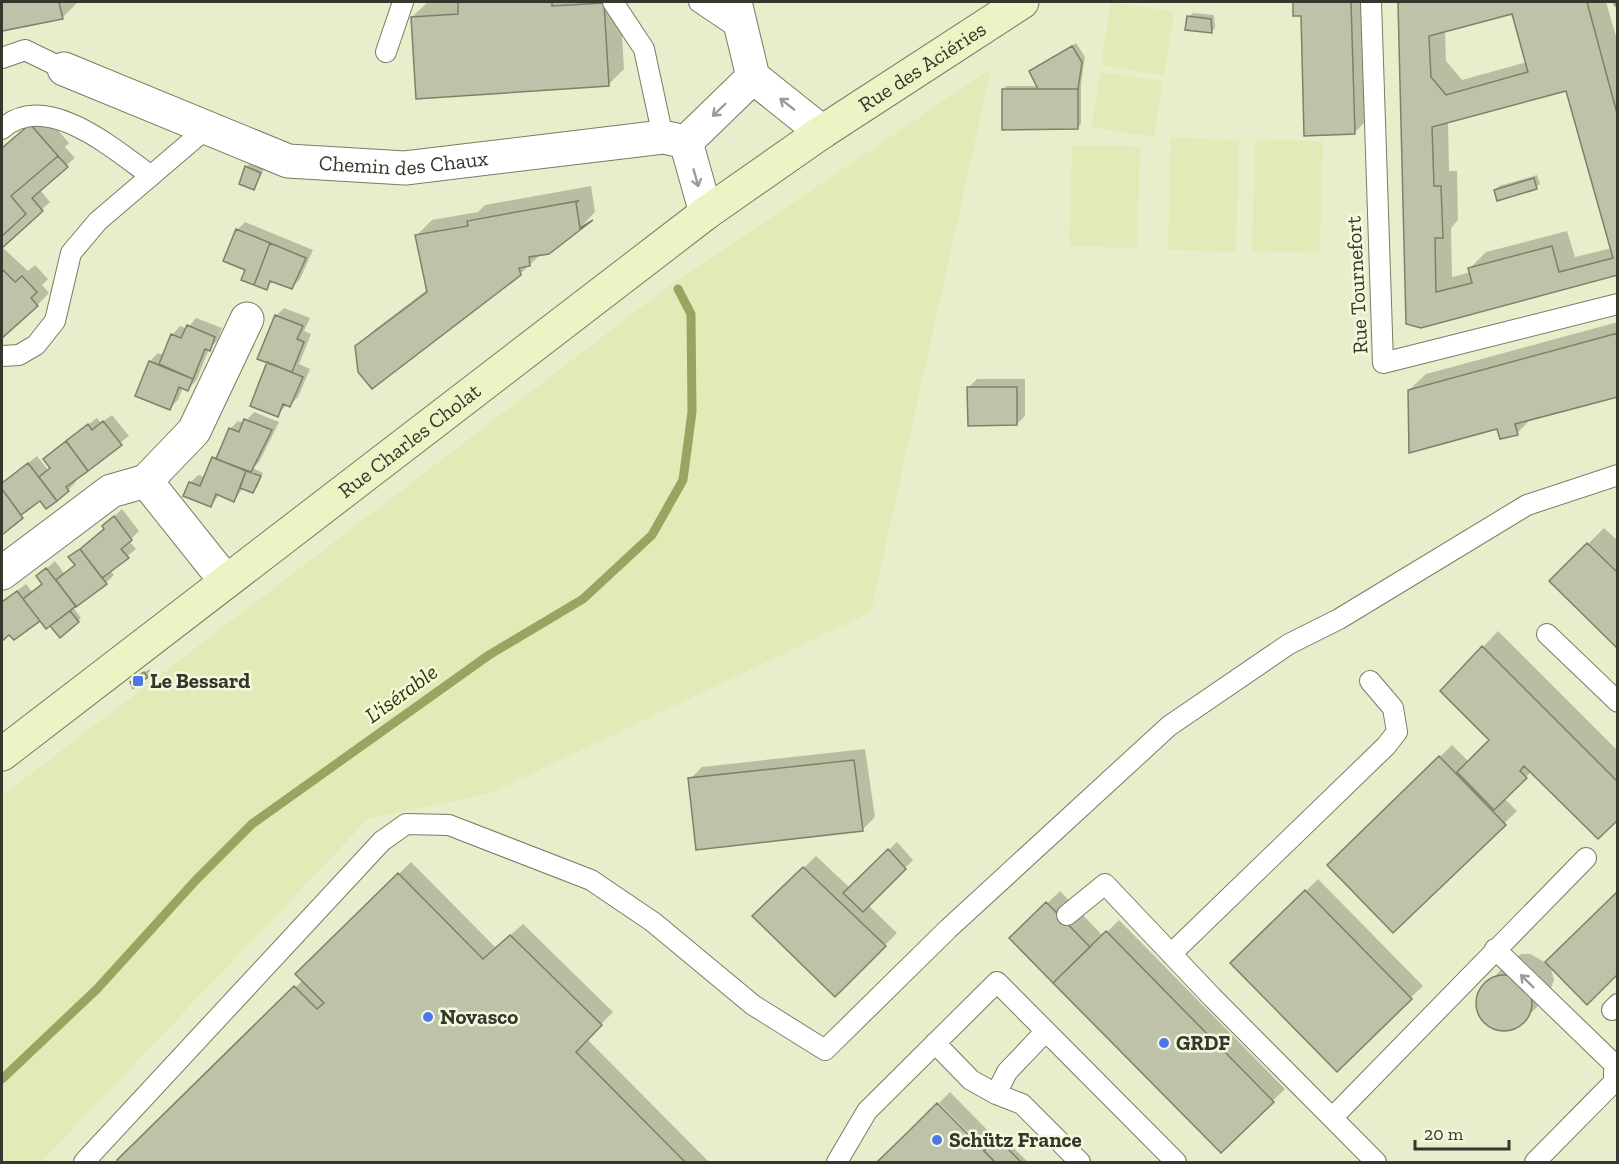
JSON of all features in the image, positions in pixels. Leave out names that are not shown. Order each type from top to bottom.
[{"type":"street","name":"Rue des Aciéries","points":[[822,132],[1005,6]]},
{"type":"street","points":[[739,16],[753,77],[822,132]]},
{"type":"street","name":"Chemin des Chaux","points":[[64,69],[288,160],[405,168],[674,139]]},
{"type":"street","points":[[706,213],[674,139],[753,77]]},
{"type":"street","name":"Rue Charles Cholat","points":[[2,754],[225,580],[706,213],[822,132]]},
{"type":"street","points":[[2,573],[111,491],[146,481],[194,431],[247,319]]},
{"type":"street","points":[[146,481],[225,580]]},
{"type":"lane","points":[[386,52],[403,2]]},
{"type":"lane","points":[[613,2],[645,49],[674,139]]},
{"type":"lane","points":[[699,2],[739,16]]},
{"type":"lane","name":"Rue Tournefort","points":[[1371,2],[1383,363],[1617,304]]},
{"type":"lane","points":[[2,58],[25,50],[64,69]]},
{"type":"lane","points":[[2,129],[11,121],[29,114],[57,119],[96,137],[151,176]]},
{"type":"lane","points":[[2,356],[19,355],[36,345],[55,321],[71,253],[99,221],[207,128]]},
{"type":"lane","points":[[84,1162],[382,841],[406,824],[449,825],[591,880],[653,922],[753,1005],[825,1050],[948,929],[1169,726],[1289,644],[1339,619],[1527,505],[1617,475]]},
{"type":"lane","points":[[1547,634],[1617,702]]},
{"type":"lane","points":[[1171,954],[1386,746],[1397,732],[1393,708],[1370,681]]},
{"type":"lane","points":[[1332,1118],[1586,858]]},
{"type":"lane","points":[[1068,915],[1105,884],[1376,1162]]},
{"type":"lane","points":[[1495,949],[1614,1064],[1616,1074],[1614,1082],[1535,1162]]},
{"type":"lane","points":[[837,1162],[867,1111],[997,982],[1176,1162]]},
{"type":"lane","points":[[996,1094],[1006,1072],[1046,1032]]},
{"type":"lane","points":[[935,1043],[971,1080],[996,1094],[1022,1104],[1080,1162]]},
{"type":"path","points":[[1615,2],[1617,12]]},
{"type":"shaded area","points":[[2,2],[1617,2],[1617,1162],[2,1162]]},
{"type":"shaded area","points":[[1111,2],[1174,12],[1164,75],[1101,65]]},
{"type":"shaded area","points":[[991,69],[871,612],[491,793],[368,819],[41,1162],[2,1162],[2,796],[665,289]]},
{"type":"shaded area","points":[[1100,72],[1163,81],[1154,137],[1091,127]]},
{"type":"shaded area","points":[[1171,138],[1239,140],[1236,252],[1168,250]]},
{"type":"shaded area","points":[[1255,139],[1323,141],[1320,253],[1252,251]]},
{"type":"shaded area","points":[[1072,145],[1140,147],[1137,248],[1069,246]]},
{"type":"building","points":[[2,2],[59,2],[63,19],[2,31]]},
{"type":"building","points":[[458,2],[552,2],[552,6],[604,3],[609,86],[416,99],[411,17],[458,14]]},
{"type":"building","points":[[1293,2],[1351,2],[1355,134],[1304,136],[1301,16],[1293,16]]},
{"type":"building","points":[[1587,2],[1618,117],[1618,275],[1421,328],[1406,324],[1398,3]],"holes":[[[1512,14],[1528,72],[1446,95],[1431,77],[1429,36]],[[1566,91],[1613,258],[1559,272],[1552,246],[1468,268],[1472,283],[1436,292],[1435,238],[1443,238],[1441,186],[1434,186],[1432,127]]]},
{"type":"building","points":[[1187,16],[1211,19],[1212,33],[1185,30]]},
{"type":"building","points":[[1072,46],[1082,62],[1078,89],[1038,89],[1029,71]]},
{"type":"building","points":[[1002,89],[1078,89],[1078,129],[1002,130]]},
{"type":"building","points":[[30,124],[58,156],[11,196],[26,214],[2,236],[2,148]]},
{"type":"building","points":[[58,156],[68,167],[32,198],[43,211],[2,248],[2,236],[26,214],[11,196]]},
{"type":"building","points":[[245,166],[261,173],[254,190],[239,184]]},
{"type":"building","points":[[1534,178],[1537,189],[1497,201],[1494,190]]},
{"type":"building","points":[[578,201],[576,203],[580,228],[593,220],[549,254],[529,257],[530,266],[519,268],[521,275],[372,389],[358,372],[355,346],[427,292],[415,235],[468,226],[467,221]]},
{"type":"building","points":[[236,229],[270,243],[254,285],[241,280],[245,270],[223,261]]},
{"type":"building","points":[[270,243],[306,258],[292,289],[270,281],[267,290],[254,285]]},
{"type":"building","points":[[2,269],[15,282],[22,276],[37,292],[31,298],[38,306],[2,338]]},
{"type":"building","points":[[275,315],[303,326],[297,339],[304,342],[292,372],[257,359]]},
{"type":"building","points":[[187,325],[215,337],[210,351],[205,349],[193,379],[159,364],[171,334],[181,338]]},
{"type":"building","points":[[1618,333],[1618,397],[1515,424],[1518,435],[1500,439],[1497,429],[1409,453],[1408,390]]},
{"type":"building","points":[[149,361],[193,379],[188,391],[179,387],[170,410],[135,396]]},
{"type":"building","points":[[267,362],[303,377],[290,407],[283,404],[278,417],[250,406]]},
{"type":"building","points":[[967,387],[1017,387],[1017,425],[968,426]]},
{"type":"building","points":[[244,419],[272,430],[251,472],[216,459],[229,428],[239,432]]},
{"type":"building","points":[[103,421],[122,445],[88,471],[66,441],[88,424],[92,430]]},
{"type":"building","points":[[66,441],[88,471],[66,487],[69,491],[57,501],[39,477],[50,468],[43,459]]},
{"type":"building","points":[[212,457],[246,471],[234,502],[216,494],[211,507],[183,496],[189,482],[200,486]]},
{"type":"building","points":[[28,463],[57,501],[46,509],[40,501],[21,515],[2,489],[2,483]]},
{"type":"building","points":[[246,471],[261,476],[253,493],[240,488]]},
{"type":"building","points":[[2,489],[23,518],[2,535]]},
{"type":"building","points":[[114,516],[132,540],[121,549],[129,558],[102,578],[80,549],[104,529],[102,526]]},
{"type":"building","points":[[1587,543],[1618,573],[1618,649],[1549,581]]},
{"type":"building","points":[[80,549],[107,584],[76,607],[56,580],[75,565],[68,557]]},
{"type":"building","points":[[46,568],[76,606],[46,629],[23,599],[42,584],[36,576]]},
{"type":"building","points":[[17,591],[40,621],[14,640],[9,635],[2,641],[2,602]]},
{"type":"building","points":[[70,611],[79,622],[60,638],[50,626]]},
{"type":"building","points":[[1482,646],[1618,782],[1618,820],[1598,839],[1524,766],[1520,771],[1527,778],[1494,810],[1457,772],[1489,740],[1440,691]]},
{"type":"building","points":[[144,672],[148,677],[133,688],[130,682]]},
{"type":"building","points":[[1439,756],[1506,825],[1393,933],[1327,865]]},
{"type":"building","points":[[854,760],[863,831],[696,850],[688,778]]},
{"type":"building","points":[[888,849],[906,869],[863,912],[843,893]]},
{"type":"building","points":[[803,867],[886,946],[835,997],[752,916]]},
{"type":"building","name":"Novasco","points":[[398,873],[483,959],[510,935],[602,1025],[576,1052],[685,1162],[118,1162],[117,1160],[294,986],[317,1009],[324,1003],[295,974]]},
{"type":"building","name":"GRDF","points":[[1305,890],[1412,999],[1337,1072],[1230,963]]},
{"type":"building","points":[[1618,891],[1618,974],[1587,1005],[1545,962]]},
{"type":"building","points":[[1046,902],[1090,947],[1053,983],[1009,938]]},
{"type":"building","name":"GRDF","points":[[1106,931],[1274,1102],[1221,1153],[1053,983]]},
{"type":"building","points":[[1504,975],[1515,977],[1524,983],[1530,992],[1532,1003],[1530,1014],[1524,1023],[1515,1029],[1504,1031],[1493,1029],[1484,1023],[1478,1014],[1476,1003],[1478,992],[1484,983],[1493,977]]},
{"type":"building","name":"Schütz France","points":[[937,1103],[995,1162],[877,1162],[910,1130]]},
{"type":"building","points":[[997,1138],[1021,1162],[995,1162],[984,1151]]},
{"type":"waterway","name":"L'isérable","points":[[2,1079],[97,989],[196,880],[252,824],[489,655],[583,599],[652,535],[683,480],[692,412],[691,314],[678,289]]},
{"type":"place","name":"Le Bessard","points":[[138,681]]},
{"type":"place","name":"Novasco","points":[[428,1017]]},
{"type":"place","name":"GRDF","points":[[1164,1043]]},
{"type":"place","name":"Schütz France","points":[[937,1140]]}]
